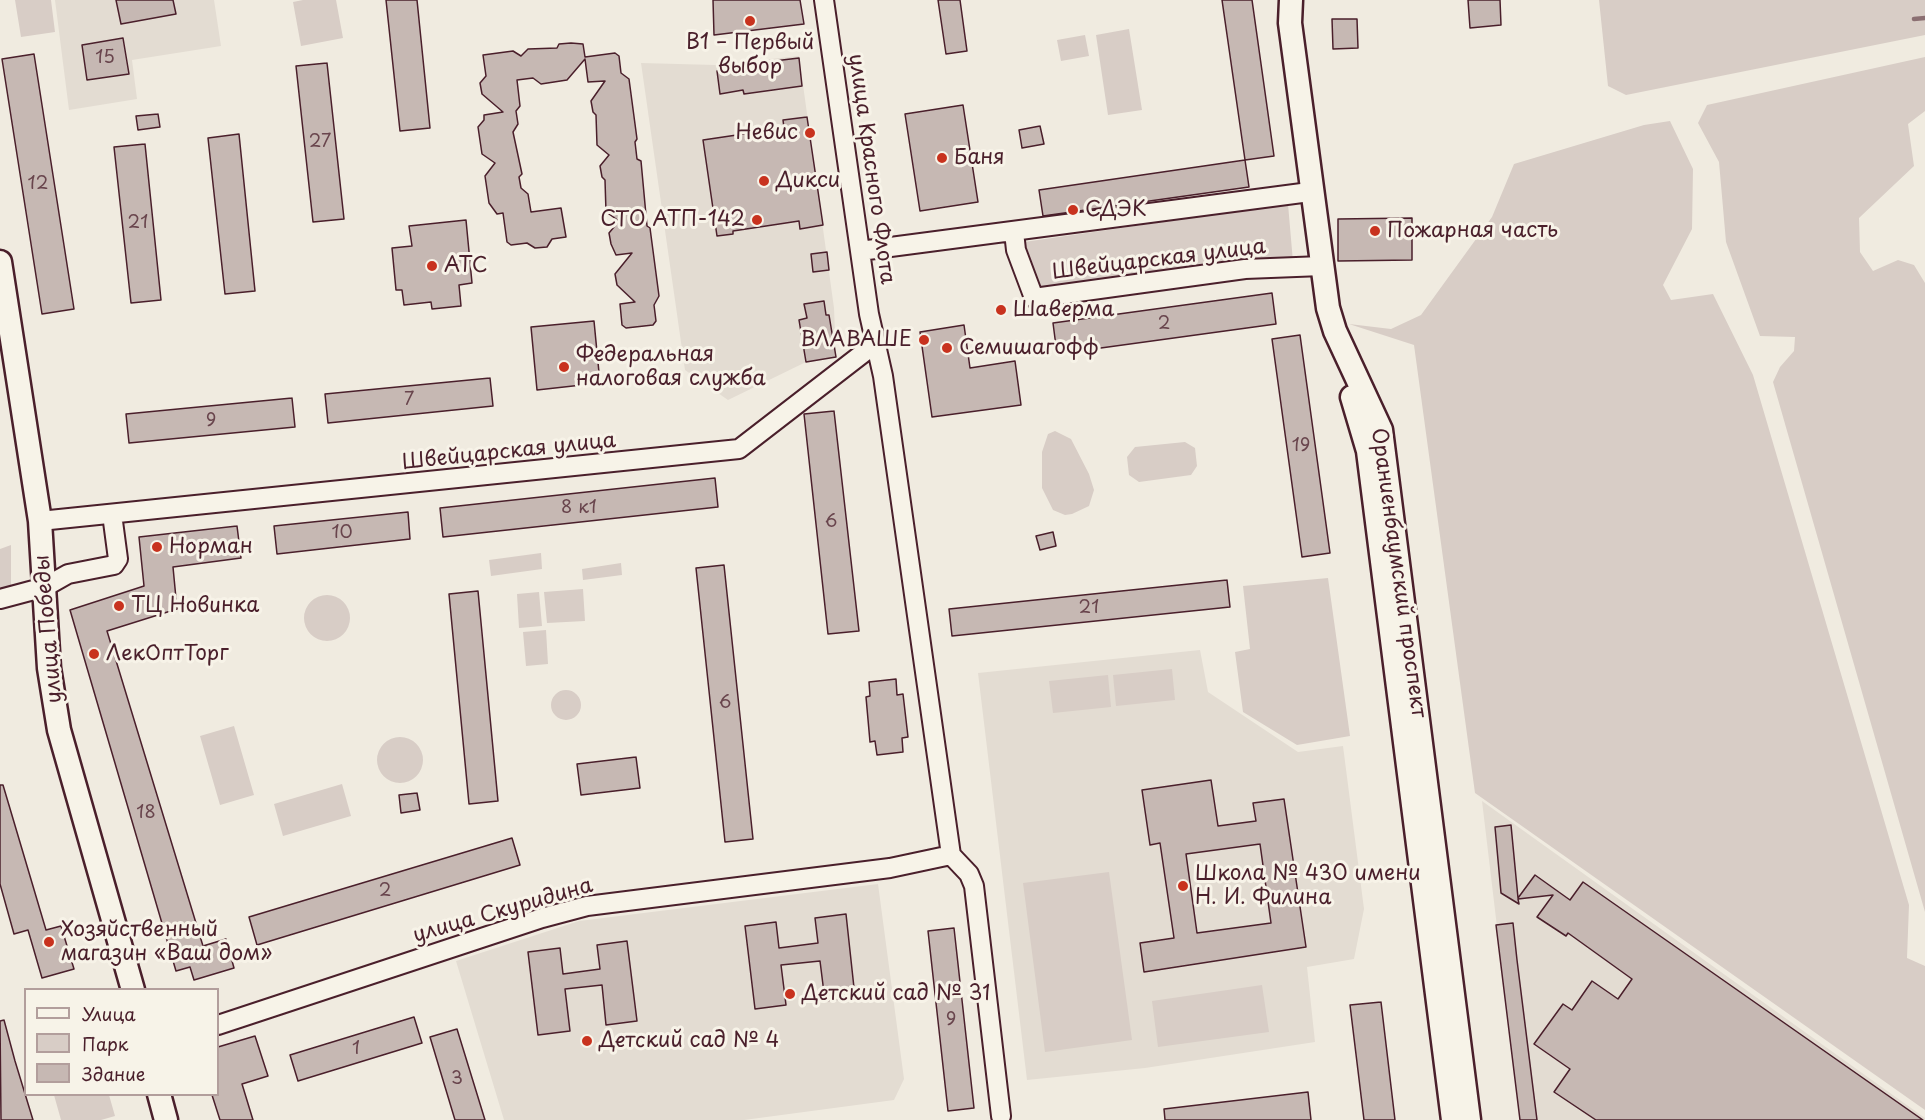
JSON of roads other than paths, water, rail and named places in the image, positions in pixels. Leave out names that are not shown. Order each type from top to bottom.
[{"type":"main road","name":"Ораниенбаумский проспект","points":[[1279,0],[1302,193],[1316,266]]},
{"type":"main road","name":"Ораниенбаумский проспект","points":[[1291,0],[1290,23],[1322,333],[1350,391],[1368,451],[1443,973],[1469,1120]]},
{"type":"main road","name":"улица Победы","points":[[0,262],[40,520],[49,669],[59,730],[132,988]]},
{"type":"main road","name":"Ораниенбаумский проспект","points":[[1443,973],[1453,1120]]},
{"type":"main road","points":[[159,1096],[166,1120]]},
{"type":"street","name":"улица Красного Флота","points":[[824,0],[860,251],[875,344],[883,376],[951,855]]},
{"type":"street","points":[[860,251],[1302,193]]},
{"type":"street","name":"Швейцарская улица","points":[[1014,232],[1016,250],[1034,298],[1245,270],[1316,266]]},
{"type":"street","name":"Швейцарская улица","points":[[40,520],[739,449],[875,344]]},
{"type":"street","points":[[0,599],[45,587],[68,574],[114,565],[118,559],[112,514]]},
{"type":"street","points":[[951,855],[969,874],[974,886],[1001,1116]]},
{"type":"street","name":"улица Скуридина","points":[[219,1025],[543,918],[586,906],[890,868],[951,855]]},
{"type":"waterway","points":[[1914,19],[1925,18]]},
{"type":"place","name":"В1 – Первый выбор","points":[[750,21]]},
{"type":"place","name":"Невис","points":[[810,133]]},
{"type":"place","name":"Баня","points":[[942,158]]},
{"type":"place","name":"Дикси","points":[[764,181]]},
{"type":"place","name":"СДЭК","points":[[1073,210]]},
{"type":"place","name":"СТО АТП-142","points":[[757,220]]},
{"type":"place","name":"Пожарная часть","points":[[1375,231]]},
{"type":"place","name":"АТС","points":[[432,266]]},
{"type":"place","name":"Шаверма","points":[[1001,310]]},
{"type":"place","name":"ВЛАВАШЕ","points":[[924,340]]},
{"type":"place","name":"Семишагофф","points":[[947,348]]},
{"type":"place","name":"Федеральная налоговая служба","points":[[564,367]]},
{"type":"place","name":"Норман","points":[[157,547]]},
{"type":"place","name":"ТЦ Новинка","points":[[119,606]]},
{"type":"place","name":"ЛекОптТорг","points":[[94,654]]},
{"type":"place","name":"Школа № 430 имени Н. И. Филина","points":[[1183,886]]},
{"type":"place","name":"Хозяйственный магазин «Ваш дом»","points":[[49,942]]},
{"type":"place","name":"Детский сад № 31","points":[[790,994]]},
{"type":"place","name":"Детский сад № 4","points":[[587,1041]]}]
